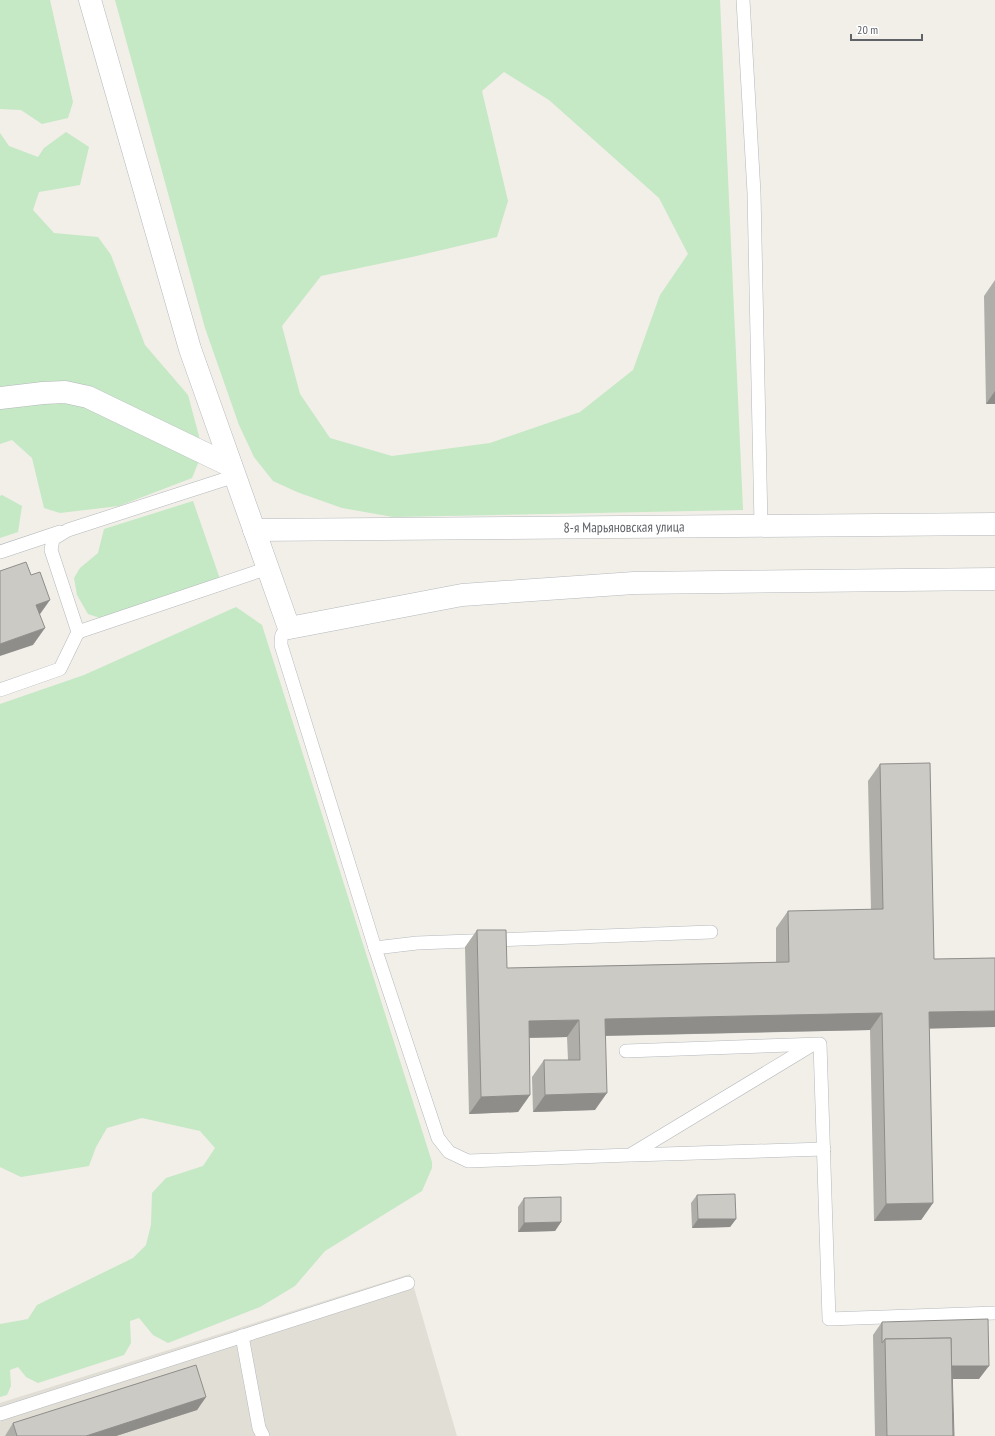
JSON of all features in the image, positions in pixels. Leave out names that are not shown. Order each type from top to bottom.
[{"type":"street","points":[[90,0],[190,349],[289,628],[462,595],[634,583],[995,579]]},
{"type":"street","points":[[0,398],[65,392],[88,397],[233,471]]},
{"type":"street","name":"8-я Марьяновская улица","points":[[254,530],[995,524]]},
{"type":"lane","points":[[743,0],[754,193],[762,526]]},
{"type":"lane","points":[[0,552],[68,530],[233,471]]},
{"type":"lane","points":[[0,690],[60,669],[78,632],[51,550],[53,539],[68,530]]},
{"type":"lane","points":[[78,632],[268,568]]},
{"type":"lane","points":[[289,628],[283,632],[281,636],[281,645],[375,948],[438,1138],[449,1152],[468,1161],[824,1149]]},
{"type":"lane","points":[[375,948],[417,943],[711,932]]},
{"type":"lane","points":[[626,1051],[820,1044],[830,1319],[995,1313]]},
{"type":"lane","points":[[630,1155],[812,1045]]},
{"type":"lane","points":[[0,1414],[408,1283]]},
{"type":"lane","points":[[242,1336],[258,1434]]},
{"type":"shaded area","points":[[410,1274],[457,1436],[0,1436],[0,1403]]},
{"type":"green space","points":[[0,0],[50,0],[73,102],[68,118],[42,124],[21,110],[0,109]]},
{"type":"green space","points":[[115,0],[720,0],[743,510],[393,517],[342,508],[297,492],[273,481],[254,457],[239,425],[205,328]],"holes":[[[504,72],[549,100],[659,198],[688,254],[660,295],[633,370],[580,412],[490,443],[392,456],[330,438],[300,394],[282,326],[321,276],[497,237],[508,201],[482,91]]]},
{"type":"green space","points":[[66,132],[89,147],[80,185],[39,192],[33,210],[54,233],[98,237],[111,255],[145,345],[188,395],[203,451],[192,478],[119,506],[60,513],[44,508],[32,458],[12,440],[0,444],[0,133],[9,146],[38,157],[44,148]]},
{"type":"green space","points":[[2,495],[22,506],[18,532],[0,538],[0,496]]},
{"type":"green space","points":[[193,501],[220,579],[100,618],[88,614],[77,595],[74,578],[80,568],[98,553],[104,529]]},
{"type":"green space","points":[[236,607],[262,625],[432,1162],[432,1168],[422,1191],[325,1251],[295,1286],[260,1307],[168,1343],[153,1335],[139,1318],[130,1321],[131,1343],[124,1355],[38,1383],[26,1377],[18,1367],[10,1370],[11,1386],[7,1395],[0,1397],[0,1324],[28,1319],[37,1305],[133,1258],[146,1245],[151,1225],[152,1193],[166,1178],[203,1166],[215,1148],[200,1131],[142,1118],[107,1128],[96,1147],[89,1166],[21,1177],[0,1167],[0,704],[84,675]]},
{"type":"building","points":[[26,562],[31,575],[40,572],[50,600],[36,605],[45,628],[0,644],[0,571]]},
{"type":"building","points":[[930,763],[934,959],[995,958],[995,1011],[929,1012],[933,1203],[886,1204],[882,1013],[605,1019],[607,1093],[545,1095],[544,1060],[580,1060],[579,1020],[529,1021],[530,1095],[481,1097],[477,930],[506,930],[507,968],[789,962],[788,911],[883,909],[880,764]]},
{"type":"building","points":[[735,1194],[736,1219],[698,1219],[697,1195]]},
{"type":"building","points":[[561,1197],[561,1222],[524,1223],[524,1198]]},
{"type":"building","points":[[988,1319],[989,1366],[952,1366],[953,1436],[951,1338],[885,1339],[882,1343],[882,1322]]},
{"type":"building","points":[[951,1338],[953,1436],[887,1436],[885,1339]]},
{"type":"building","points":[[196,1365],[206,1397],[86,1436],[17,1436],[13,1423]]}]
